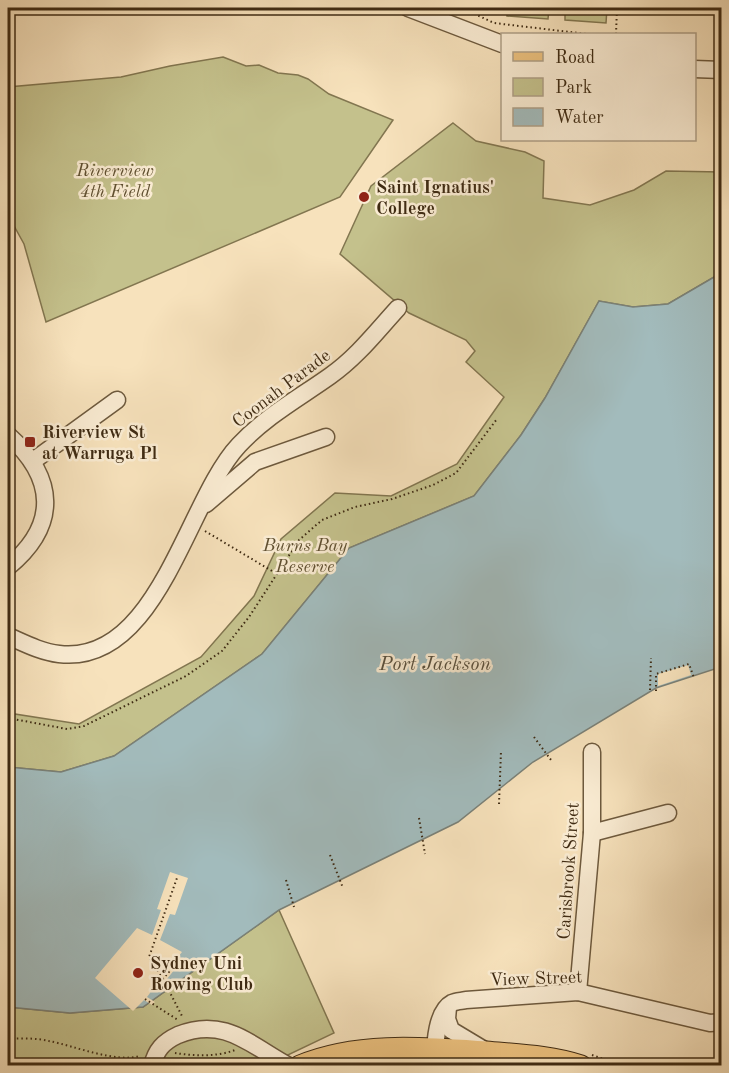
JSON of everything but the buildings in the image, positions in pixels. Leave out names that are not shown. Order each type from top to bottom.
[{"type":"main road","points":[[300,1065],[356,1052],[434,1057],[489,1053],[550,1058],[581,1065]]},
{"type":"street","points":[[408,8],[501,44]]},
{"type":"street","points":[[696,69],[722,70]]},
{"type":"street","name":"Coonah Parade","points":[[8,636],[34,648],[59,654],[79,654],[114,640],[126,631],[158,592],[214,481],[238,445],[280,409],[331,376],[361,351],[398,308]]},
{"type":"street","points":[[33,461],[117,400]]},
{"type":"street","points":[[8,435],[33,461],[43,483],[45,504],[40,527],[8,581]]},
{"type":"street","name":"Coonah Parade","points":[[201,508],[255,462],[326,437]]},
{"type":"street","points":[[8,567],[25,551]]},
{"type":"street","name":"Carisbrook Street","points":[[578,993],[592,833],[592,752]]},
{"type":"street","points":[[592,833],[668,813]]},
{"type":"street","name":"View Street","points":[[448,1006],[466,1000],[578,993],[710,1023],[722,1022]]},
{"type":"street","points":[[448,1006],[447,1019],[451,1030],[489,1053]]},
{"type":"street","points":[[434,1057],[438,1026],[448,1006]]},
{"type":"street","points":[[152,1065],[156,1051],[172,1038],[189,1031],[213,1028],[236,1035],[289,1065]]},
{"type":"path","points":[[462,8],[494,23],[579,33]]},
{"type":"path","points":[[616,33],[617,8]]},
{"type":"path","points":[[8,718],[67,729],[84,726],[186,676],[222,651],[249,617],[299,540],[322,520],[355,507],[392,499],[422,489],[456,473],[497,419]]},
{"type":"path","points":[[201,528],[277,574]]},
{"type":"path","points":[[720,641],[721,676]]},
{"type":"path","points":[[650,690],[651,658]]},
{"type":"path","points":[[656,691],[656,674],[689,664],[694,678]]},
{"type":"path","points":[[534,736],[551,760]]},
{"type":"path","points":[[500,804],[501,751]]},
{"type":"path","points":[[419,818],[425,854]]},
{"type":"path","points":[[330,855],[343,888]]},
{"type":"path","points":[[145,999],[184,1023],[163,978],[149,957],[177,878]]},
{"type":"path","points":[[286,880],[294,907]]},
{"type":"path","points":[[163,978],[178,961]]},
{"type":"path","points":[[8,1039],[48,1040]]},
{"type":"green space","points":[[507,8],[549,8],[548,19],[507,16]]},
{"type":"green space","points":[[565,8],[607,8],[606,23],[565,20]]},
{"type":"green space","name":"Riverview 4th Field","points":[[223,57],[246,66],[259,65],[278,73],[298,75],[308,79],[329,94],[393,120],[340,197],[46,322],[24,244],[13,224],[8,205],[8,87],[121,77]]},
{"type":"green space","name":"Burns Bay Reserve","points":[[453,123],[476,141],[525,152],[544,161],[543,198],[590,205],[634,190],[666,171],[721,172],[721,273],[668,304],[633,307],[599,301],[545,398],[521,435],[474,496],[349,548],[262,654],[114,756],[61,772],[8,767],[8,713],[79,724],[201,657],[254,596],[281,539],[335,493],[391,496],[457,464],[504,397],[466,362],[475,351],[466,340],[409,313],[340,254],[371,186]]},
{"type":"green space","points":[[279,910],[334,1033],[267,1065],[11,1066],[8,1064],[8,1007],[70,1013],[143,1007]]},
{"type":"water","name":"Port Jackson","points":[[721,273],[721,667],[656,688],[533,762],[458,822],[279,910],[143,1007],[70,1013],[8,1007],[8,767],[61,772],[114,756],[262,654],[349,548],[474,496],[521,435],[545,398],[599,301],[633,307],[668,304]]},
{"type":"pier","points":[[688,665],[691,675],[658,686],[658,674]]},
{"type":"pier","points":[[170,872],[188,878],[175,915],[170,914],[160,940],[182,952],[172,965],[175,969],[167,979],[171,991],[168,993],[159,981],[147,997],[155,1002],[152,1005],[144,1000],[133,1011],[95,978],[137,928],[152,935],[161,910],[157,909]]},
{"type":"place","name":"Saint Ignatius' College","points":[[364,197]]},
{"type":"place","name":"Riverview St at Warruga Pl","points":[[30,442]]},
{"type":"place","name":"Sydney Uni Rowing Club","points":[[138,973]]}]
